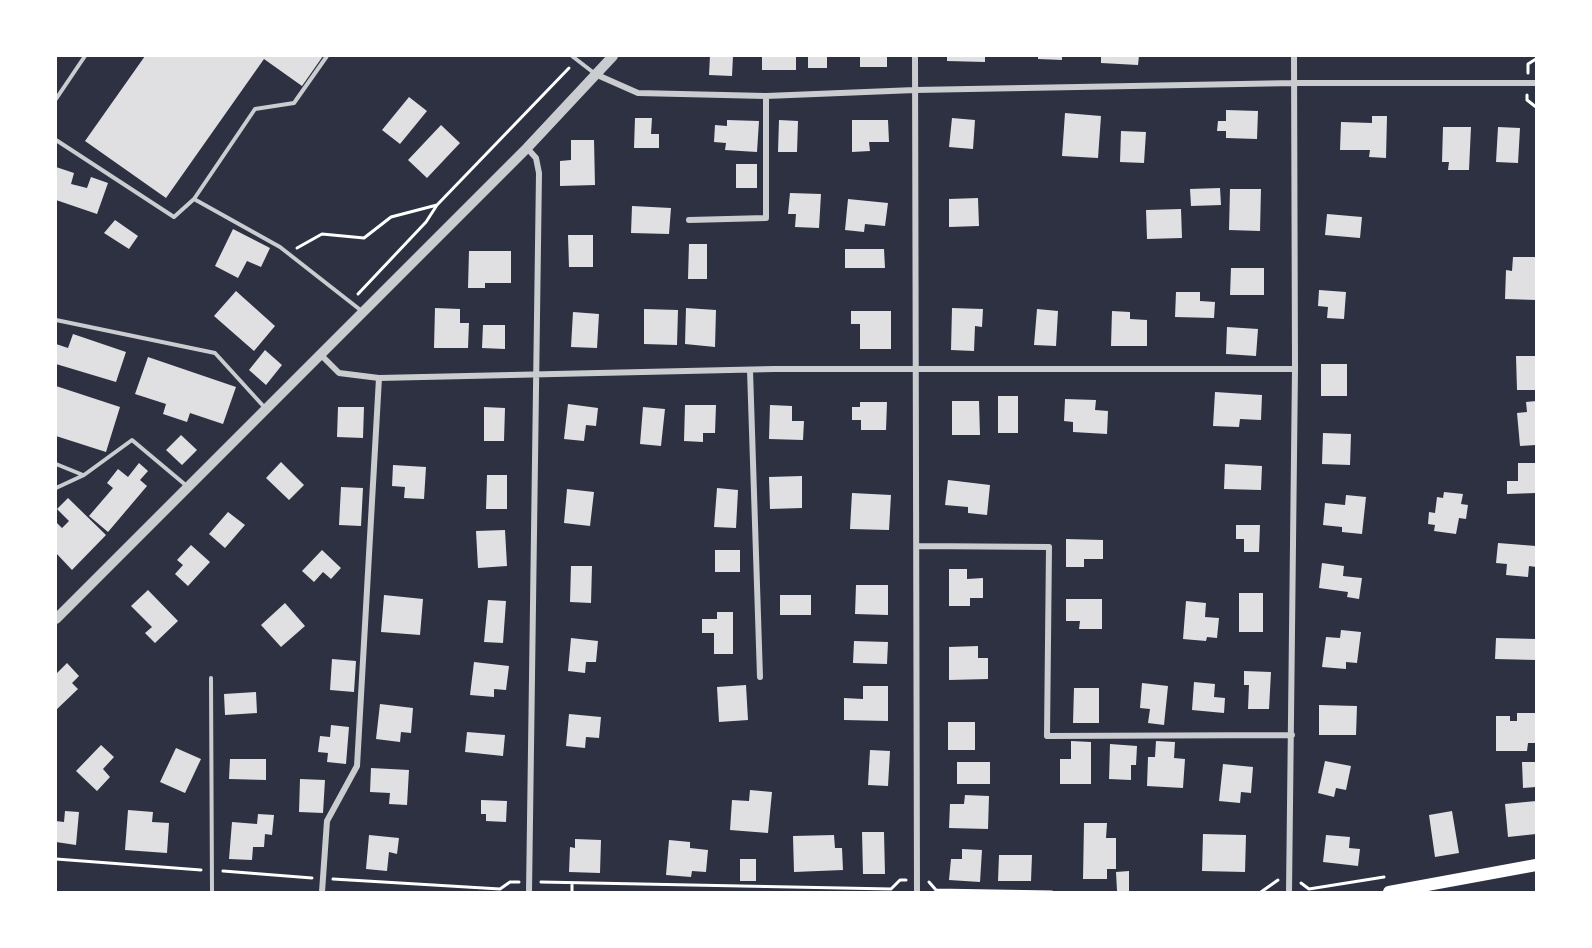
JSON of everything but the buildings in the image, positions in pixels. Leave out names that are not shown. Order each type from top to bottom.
[{"type":"main road","points":[[1389,892],[1536,865]]},
{"type":"street","points":[[56,619],[527,148],[613,56]]},
{"type":"street","points":[[915,56],[917,892]]},
{"type":"street","points":[[1289,892],[1292,735],[1294,56]]},
{"type":"street","points":[[595,74],[638,93],[766,96],[915,90],[1295,83],[1536,83]]},
{"type":"street","points":[[690,220],[766,218],[766,96]]},
{"type":"street","points":[[527,148],[536,158],[539,173],[529,892]]},
{"type":"street","points":[[321,355],[339,374],[379,378],[750,370],[1294,369]]},
{"type":"street","points":[[750,370],[760,677]]},
{"type":"street","points":[[322,892],[327,821],[357,766],[379,378]]},
{"type":"street","points":[[917,546],[1049,547],[1047,736],[1292,735]]},
{"type":"lane","points":[[56,99],[85,56]]},
{"type":"lane","points":[[56,140],[174,217],[194,199],[255,109],[294,103],[327,56]]},
{"type":"lane","points":[[572,56],[595,74]]},
{"type":"lane","points":[[194,199],[288,253],[364,312]]},
{"type":"lane","points":[[56,320],[215,353],[266,409]]},
{"type":"lane","points":[[56,488],[84,475],[132,440],[189,487]]},
{"type":"lane","points":[[56,464],[84,475]]},
{"type":"lane","points":[[211,678],[212,892]]},
{"type":"path","points":[[350,302],[426,222],[437,205],[577,59]]},
{"type":"path","points":[[288,253],[322,234],[364,238],[391,217],[437,205]]},
{"type":"path","points":[[56,859],[323,879],[500,889],[510,882],[529,882],[891,889],[900,880],[927,879],[936,890],[1052,892]]},
{"type":"path","points":[[1261,892],[1278,879],[1300,878],[1302,885],[1309,889],[1388,876]]},
{"type":"path","points":[[572,883],[572,892]]}]
